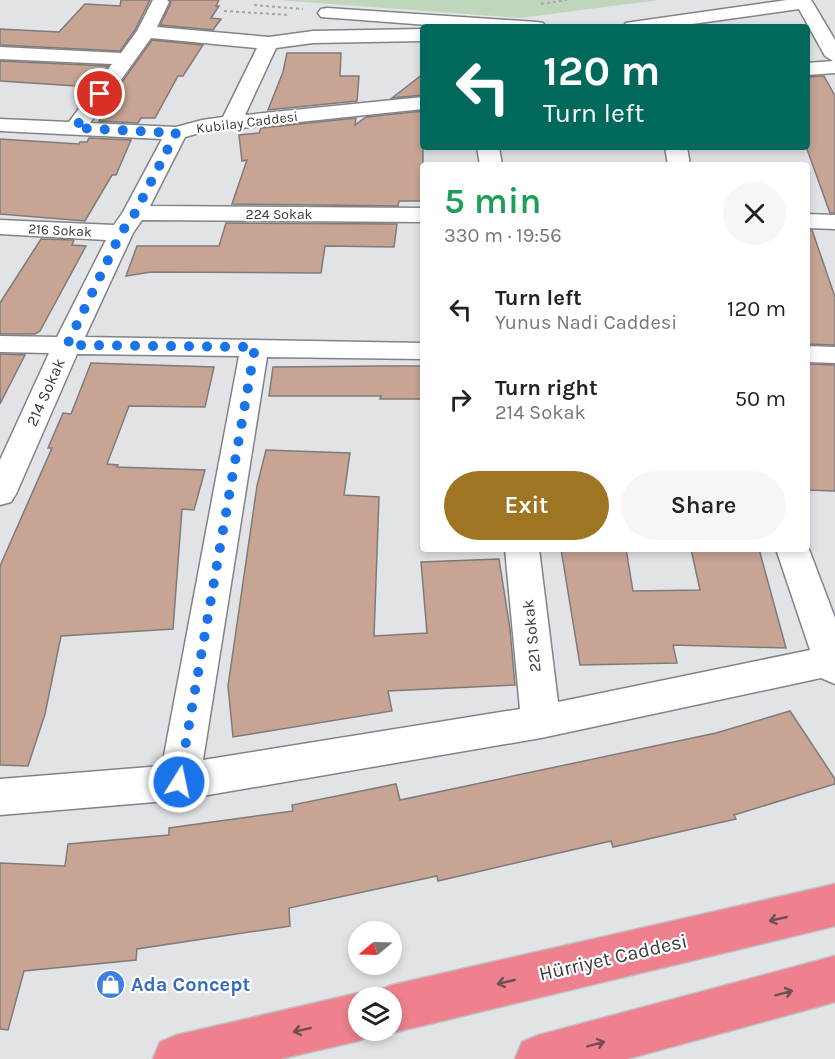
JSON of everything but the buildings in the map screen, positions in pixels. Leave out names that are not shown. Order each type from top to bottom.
[{"type":"highway","name":"Hürriyet Caddesi","points":[[402,1007],[835,905]]},
{"type":"highway","points":[[539,1059],[835,979]]},
{"type":"highway","points":[[177,1059],[348,1019]]},
{"type":"street","points":[[75,128],[146,32],[160,2]]},
{"type":"street","points":[[654,24],[804,3],[835,56]]},
{"type":"street","points":[[327,13],[492,24]]},
{"type":"street","points":[[146,32],[269,43],[313,37],[420,35]]},
{"type":"street","points":[[231,123],[269,43]]},
{"type":"street","points":[[0,53],[124,59]]},
{"type":"street","points":[[810,69],[835,67]]},
{"type":"street","name":"Kubilay Caddesi","points":[[0,124],[176,133],[202,126],[420,103]]},
{"type":"street","name":"214 Sokak","points":[[0,494],[67,345],[176,133]]},
{"type":"street","name":"224 Sokak","points":[[128,223],[420,215]]},
{"type":"street","points":[[810,221],[835,222]]},
{"type":"street","name":"216 Sokak","points":[[0,226],[128,223]]},
{"type":"street","points":[[0,344],[420,351]]},
{"type":"street","points":[[179,782],[255,347]]},
{"type":"street","points":[[810,354],[835,355]]},
{"type":"street","name":"221 Sokak","points":[[522,552],[541,722]]},
{"type":"street","points":[[0,797],[179,782],[541,722],[834,663],[794,552]]},
{"type":"path","points":[[254,5],[312,9],[327,13]]},
{"type":"path","points":[[225,11],[308,16],[327,13]]},
{"type":"green space","points":[[277,0],[659,0],[520,18]]},
{"type":"place","name":"Ada Concept","points":[[110,984]]},
{"type":"route","points":[[100,94],[75,128],[176,133],[135,213],[121,233],[67,345],[255,347],[179,782]]}]
